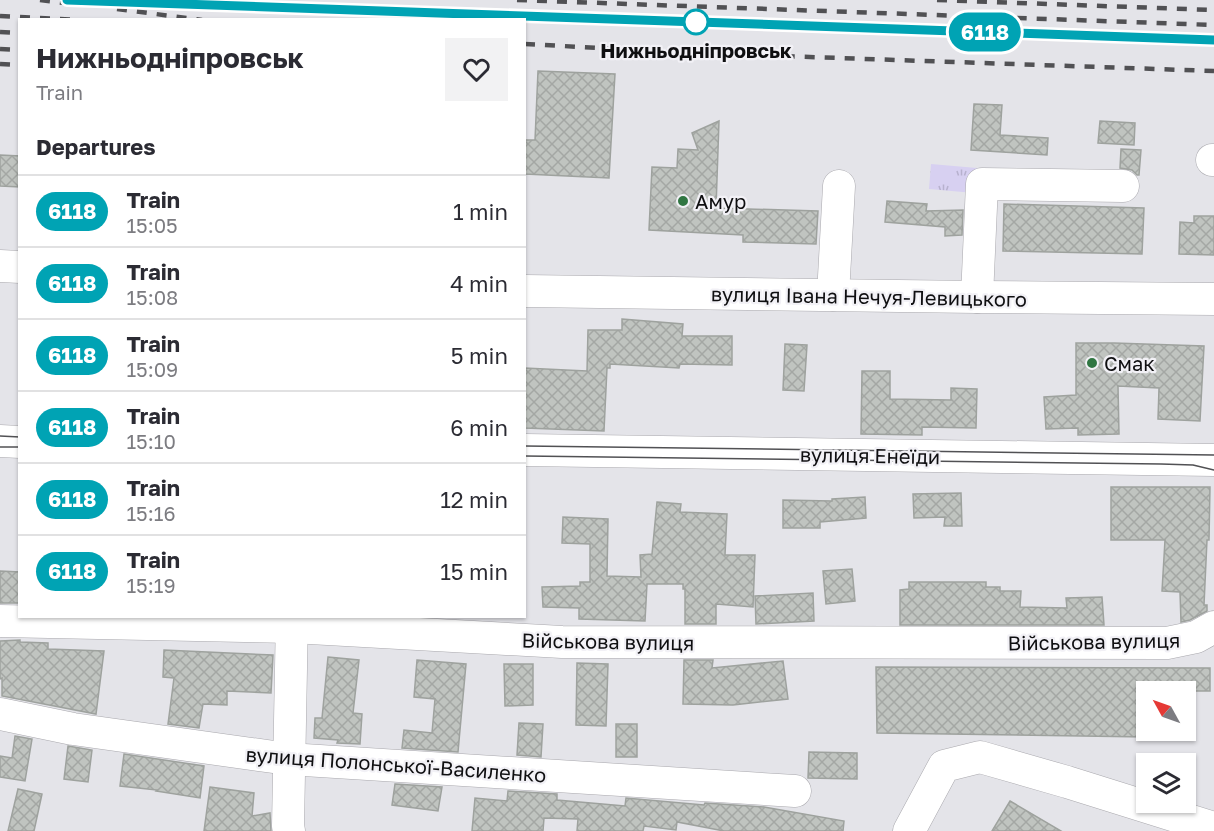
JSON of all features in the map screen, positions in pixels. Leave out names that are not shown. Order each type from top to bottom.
[{"type":"street","points":[[976,297],[982,184],[1123,186]]},
{"type":"street","points":[[833,295],[839,186]]},
{"type":"street","points":[[0,266],[18,267]]},
{"type":"street","name":"вулиця Івана Нечуя-Левицького","points":[[526,291],[1214,299]]},
{"type":"street","points":[[0,441],[18,442]]},
{"type":"street","name":"вулиця Енеїди","points":[[526,450],[1214,460]]},
{"type":"street","name":"Військова вулиця","points":[[0,621],[292,622],[562,642],[1167,643],[1196,637],[1214,627]]},
{"type":"street","points":[[289,831],[288,759],[292,622]]},
{"type":"street","name":"вулиця Полонської-Василенко","points":[[0,714],[74,729],[288,759],[795,791]]},
{"type":"street","points":[[909,831],[944,766],[980,757],[1214,828]]},
{"type":"green space","points":[[931,164],[977,168],[974,193],[929,189]]},
{"type":"building","points":[[538,71],[615,74],[609,178],[526,174],[526,140],[535,140]]},
{"type":"building","points":[[974,104],[1002,105],[1000,135],[1048,138],[1047,155],[971,150]]},
{"type":"building","points":[[719,121],[716,208],[818,211],[816,244],[743,242],[743,235],[649,230],[652,167],[677,168],[678,149],[698,150],[692,133]]},
{"type":"building","points":[[1100,121],[1135,123],[1134,145],[1098,143]]},
{"type":"building","points":[[1121,149],[1141,150],[1139,175],[1132,170],[1120,168]]},
{"type":"building","points":[[0,155],[18,156],[18,187],[0,186]]},
{"type":"building","points":[[887,201],[927,204],[926,211],[963,210],[962,235],[945,236],[945,227],[885,222]]},
{"type":"building","points":[[1004,204],[1144,208],[1142,254],[1003,251]]},
{"type":"building","points":[[1194,216],[1214,216],[1214,255],[1179,254],[1180,222],[1194,223]]},
{"type":"building","points":[[622,319],[683,324],[682,336],[732,336],[732,365],[680,364],[679,368],[610,364],[610,368],[607,368],[604,431],[526,428],[526,368],[587,371],[588,330],[622,330]]},
{"type":"building","points":[[1076,343],[1204,346],[1200,421],[1158,419],[1159,388],[1118,386],[1119,434],[1078,435],[1078,428],[1046,429],[1044,397],[1076,395]]},
{"type":"building","points":[[785,344],[807,345],[804,391],[783,390]]},
{"type":"building","points":[[862,371],[890,371],[890,399],[951,400],[951,388],[977,389],[976,428],[922,427],[922,435],[861,434]]},
{"type":"building","points":[[1111,487],[1210,487],[1204,605],[1207,605],[1207,611],[1181,622],[1180,592],[1162,591],[1165,540],[1111,540]]},
{"type":"building","points":[[961,493],[962,526],[944,526],[945,517],[914,518],[913,494]]},
{"type":"building","points":[[865,497],[866,518],[820,522],[820,528],[783,528],[783,500],[832,501],[832,499]]},
{"type":"building","points":[[657,502],[681,504],[680,512],[727,514],[725,555],[755,555],[753,607],[716,604],[716,624],[685,624],[683,584],[647,584],[645,621],[579,619],[579,608],[543,607],[542,587],[580,586],[580,582],[590,582],[590,544],[562,543],[563,517],[608,519],[607,576],[641,577],[640,555],[652,554]]},
{"type":"building","points":[[852,569],[855,601],[826,604],[823,571]]},
{"type":"building","points":[[0,571],[18,572],[18,603],[0,603]]},
{"type":"building","points":[[909,582],[986,582],[986,587],[1000,587],[1000,591],[1021,591],[1020,607],[1067,608],[1066,598],[1102,597],[1104,625],[900,625],[900,590],[909,589]]},
{"type":"building","points":[[813,593],[814,621],[756,624],[755,596]]},
{"type":"building","points":[[20,640],[20,642],[48,643],[48,649],[104,651],[96,714],[2,696],[0,641]]},
{"type":"building","points":[[164,650],[273,655],[271,693],[227,691],[227,705],[203,704],[199,728],[168,724],[174,678],[163,677]]},
{"type":"building","points":[[328,657],[359,660],[353,713],[362,714],[360,744],[337,743],[338,740],[314,738],[315,718],[322,718]]},
{"type":"building","points":[[417,660],[466,664],[458,752],[402,748],[404,730],[432,733],[435,699],[414,697]]},
{"type":"building","points":[[684,660],[713,660],[712,668],[783,661],[788,699],[733,705],[683,704]]},
{"type":"building","points":[[577,663],[608,664],[606,726],[576,725]]},
{"type":"building","points":[[504,664],[533,664],[533,705],[505,706]]},
{"type":"building","points":[[876,667],[1210,668],[1210,691],[1196,691],[1196,681],[1136,681],[1136,737],[877,733]]},
{"type":"building","points":[[519,723],[543,724],[541,757],[517,755]]},
{"type":"building","points":[[616,724],[637,724],[637,757],[616,757]]},
{"type":"building","points":[[15,736],[32,739],[25,781],[0,777],[0,756],[12,758]]},
{"type":"building","points":[[68,746],[92,750],[88,782],[64,779]]},
{"type":"building","points":[[809,752],[857,753],[857,779],[808,778]]},
{"type":"building","points":[[124,754],[204,766],[200,798],[120,786]]},
{"type":"building","points":[[395,784],[442,787],[438,811],[392,805]]},
{"type":"building","points":[[210,787],[254,793],[252,816],[270,813],[271,831],[204,831]]},
{"type":"building","points":[[18,789],[42,794],[34,831],[8,831]]},
{"type":"building","points":[[508,791],[557,794],[557,800],[625,806],[626,798],[704,805],[705,803],[764,807],[844,821],[843,831],[724,831],[677,822],[676,830],[644,826],[643,831],[577,831],[578,819],[544,818],[543,831],[472,831],[475,798],[507,801]]},
{"type":"building","points":[[1010,801],[1061,831],[992,831]]},
{"type":"tram line","points":[[0,436],[18,437]]},
{"type":"tram line","points":[[526,446],[1214,455]]},
{"type":"tram line","points":[[0,447],[18,447]]},
{"type":"tram line","points":[[526,456],[1161,464],[1193,465],[1214,470]]},
{"type":"railway","points":[[40,0],[73,4]]},
{"type":"railway","points":[[66,0],[1214,40]]},
{"type":"railway","points":[[517,0],[1214,25]]},
{"type":"railway","points":[[937,0],[1214,10]]},
{"type":"railway","points":[[117,9],[187,18]]},
{"type":"railway","points":[[0,16],[40,18]]},
{"type":"railway","points":[[0,32],[18,33]]},
{"type":"railway","points":[[526,44],[694,53],[1214,71]]},
{"type":"railway","points":[[0,49],[18,50]]},
{"type":"railway","points":[[0,64],[18,65]]},
{"type":"train","name":"6118","points":[[67,0],[1214,40]]},
{"type":"place","name":"Нижньодніпровськ","points":[[696,22]]},
{"type":"place","name":"Амур","points":[[683,201]]},
{"type":"place","name":"Смак","points":[[1092,363]]}]
